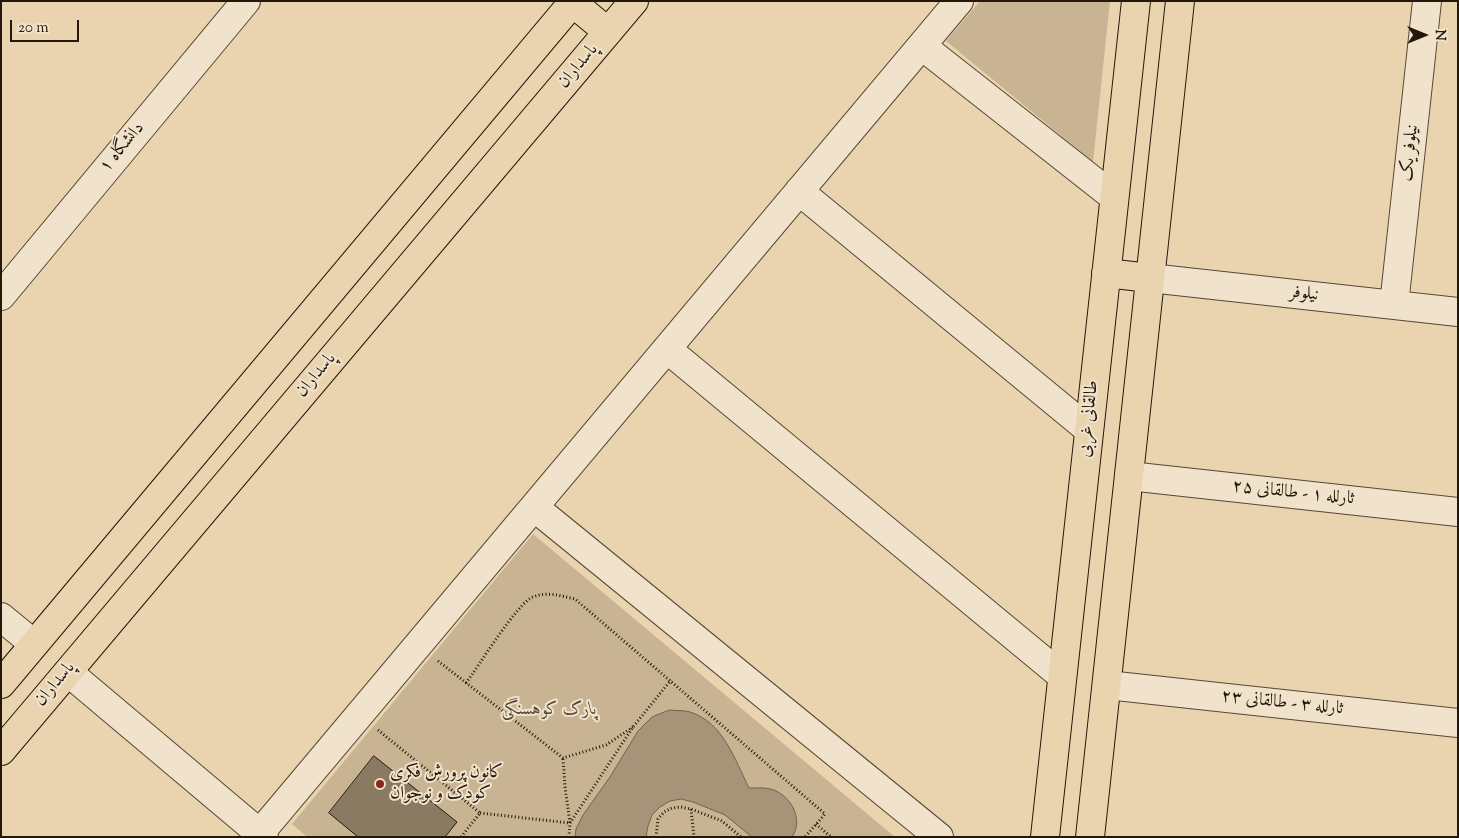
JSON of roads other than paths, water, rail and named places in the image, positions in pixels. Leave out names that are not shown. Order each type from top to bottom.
[{"type":"main road","name":"پاسداران","points":[[1,751],[634,1]]},
{"type":"main road","name":"طالقانی غربی","points":[[1045,837],[1136,1]]},
{"type":"main road","points":[[1090,837],[1180,1]]},
{"type":"main road","points":[[1,684],[574,2],[608,32]]},
{"type":"main road","points":[[1106,273],[1150,278]]},
{"type":"main road","points":[[34,644],[68,672]]},
{"type":"street","name":"دانشگاه ۱","points":[[1,296],[246,1]]},
{"type":"street","points":[[68,672],[262,835],[359,715],[959,1]]},
{"type":"street","name":"نیلوفر یک","points":[[1394,305],[1427,1]]},
{"type":"street","points":[[922,46],[1114,197]]},
{"type":"street","points":[[799,191],[1089,430]]},
{"type":"street","name":"نیلوفر","points":[[1150,278],[1458,312]]},
{"type":"street","points":[[666,349],[1062,676]]},
{"type":"street","name":"ثارلله ۱ - طالقانی ۲۵","points":[[1129,476],[1458,512]]},
{"type":"street","points":[[534,507],[939,837]]},
{"type":"street","points":[[1,617],[34,644]]},
{"type":"street","name":"ثارلله ۳ - طالقانی ۲۳","points":[[1107,685],[1458,723]]},
{"type":"place","name":"کانون پرورش فکری کودک و نوجوان","points":[[380,784]]},
{"type":"park label","name":"پارک کوهسنگی","points":[[549,711]]}]
